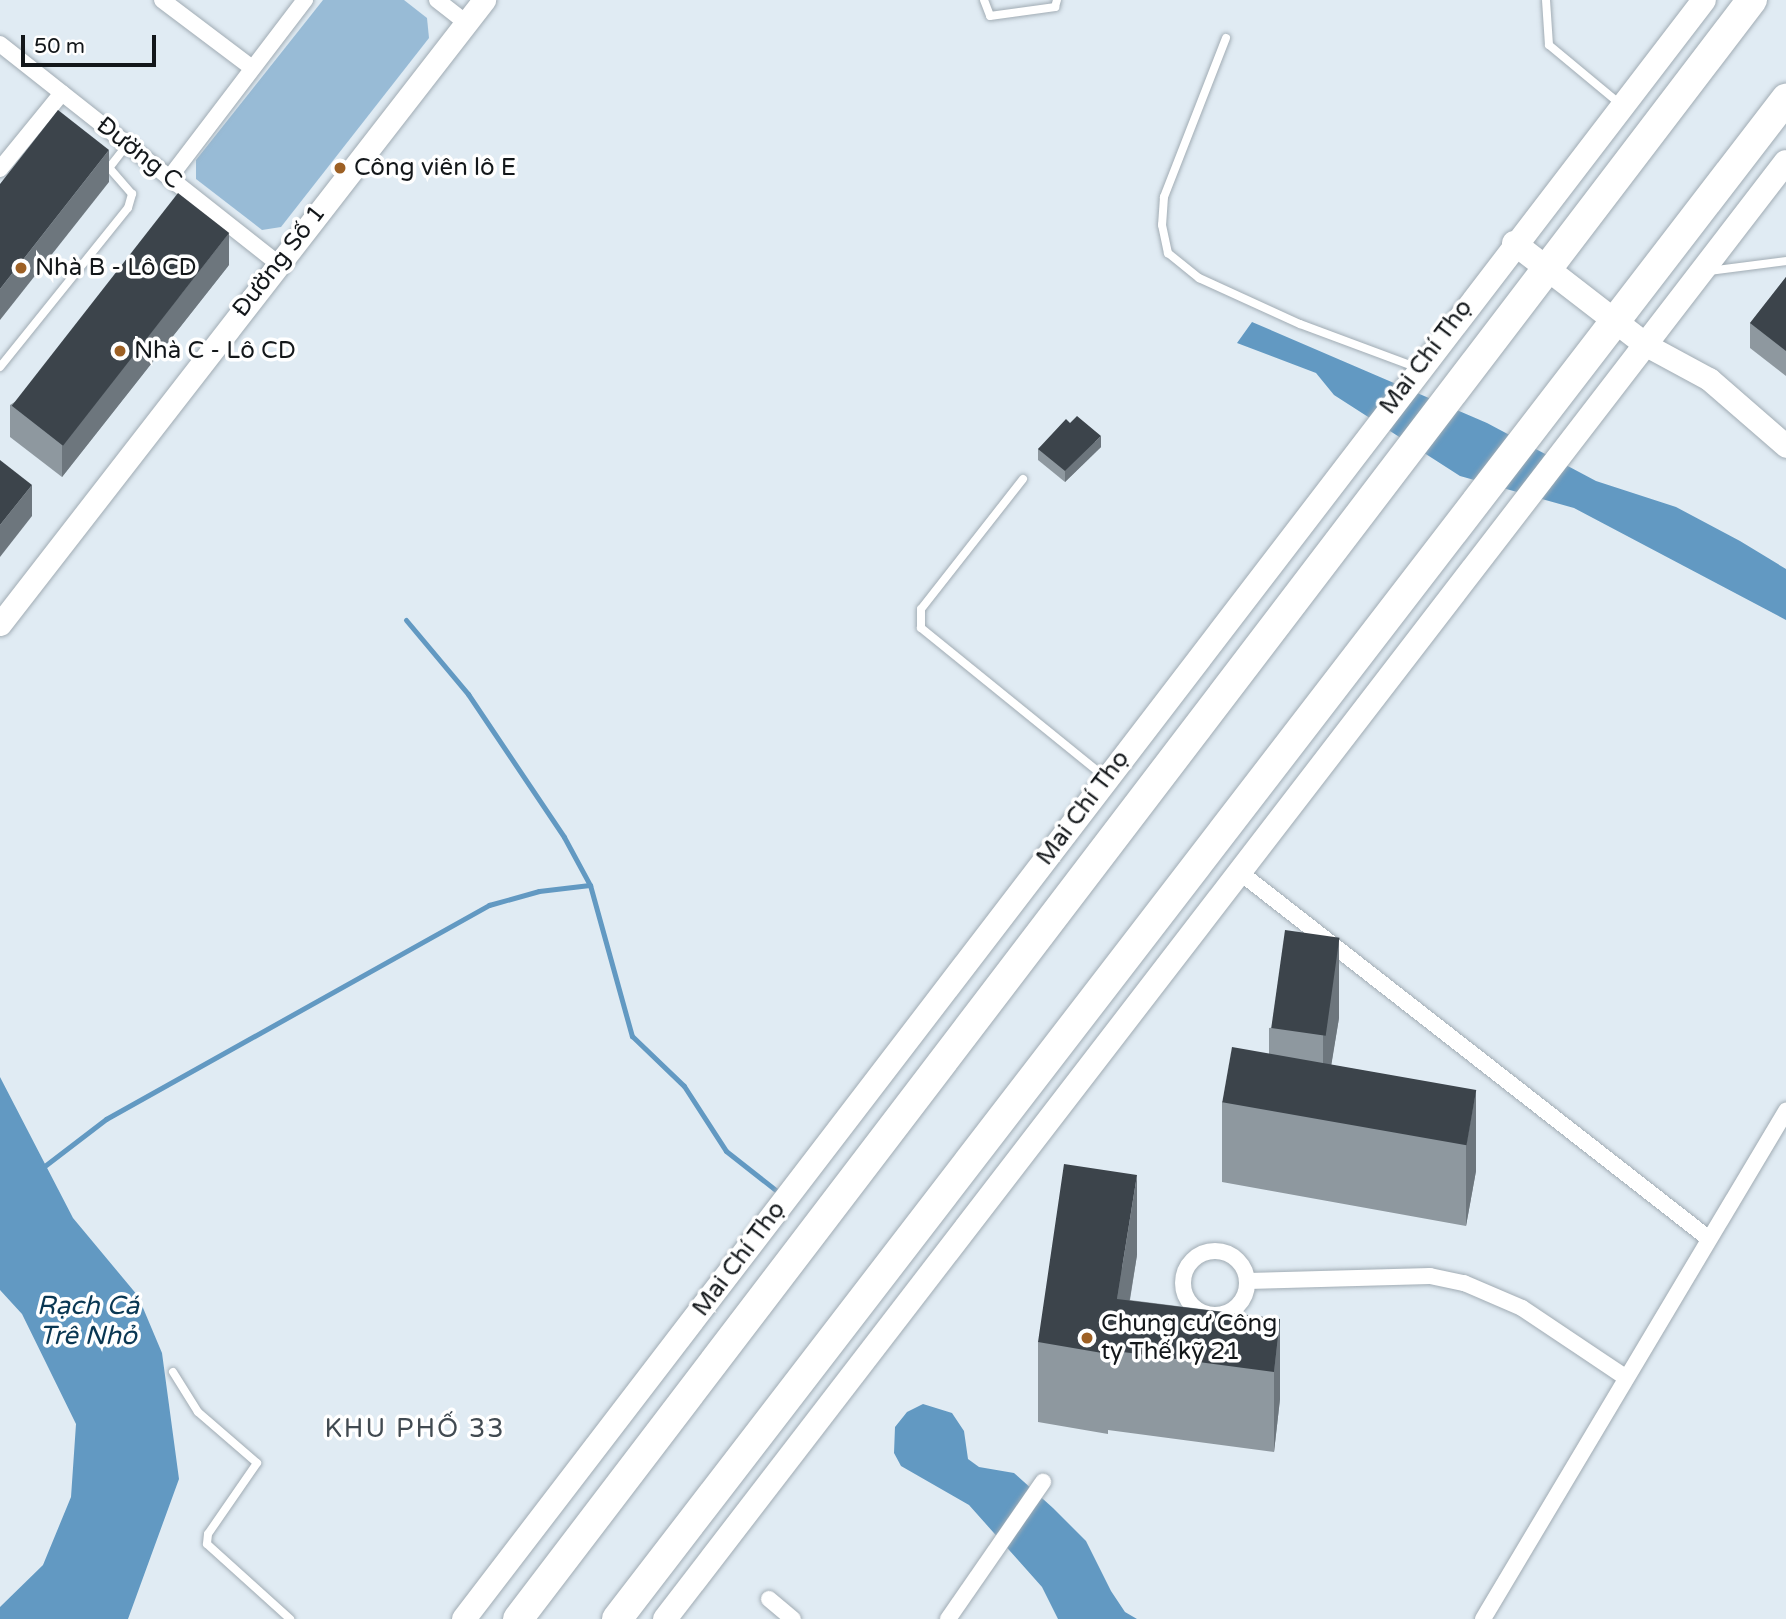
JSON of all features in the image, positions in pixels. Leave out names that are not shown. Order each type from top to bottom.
[{"type":"highway","name":"Mai Chí Thọ","points":[[520,1617],[1752,0]]},
{"type":"highway","points":[[617,1619],[1786,99]]},
{"type":"main road","name":"Mai Chí Thọ","points":[[464,1619],[1418,368],[1704,0]]},
{"type":"main road","points":[[665,1619],[1242,874],[1786,162]]},
{"type":"main road","points":[[1514,243],[1646,345]]},
{"type":"street","points":[[162,0],[251,68]]},
{"type":"street","points":[[170,177],[251,68],[306,0]]},
{"type":"street","points":[[437,0],[466,23]]},
{"type":"street","name":"Đường Số 1","points":[[0,624],[277,263],[484,0]]},
{"type":"street","name":"Đường C","points":[[0,44],[277,263]]},
{"type":"street","points":[[0,169],[62,93]]},
{"type":"street","points":[[1646,345],[1709,379],[1786,446]]},
{"type":"street","points":[[1242,874],[1708,1238]]},
{"type":"street","points":[[1486,1613],[1786,1111]]},
{"type":"street","points":[[1217,1250],[1238,1260],[1248,1281],[1241,1304],[1220,1315],[1197,1310],[1183,1291],[1186,1268],[1194,1258],[1217,1250]]},
{"type":"street","points":[[1248,1281],[1430,1276],[1464,1283],[1522,1308],[1625,1377]]},
{"type":"street","points":[[948,1619],[1043,1482]]},
{"type":"street","points":[[769,1600],[793,1619]]},
{"type":"lane","points":[[984,0],[990,16],[1055,7],[1057,0]]},
{"type":"lane","points":[[1546,0],[1549,45],[1622,106]]},
{"type":"lane","points":[[1226,38],[1164,197],[1162,225],[1168,253],[1199,278],[1287,319],[1418,368]]},
{"type":"lane","points":[[0,367],[128,208],[132,194],[109,169],[127,145]]},
{"type":"lane","points":[[1702,272],[1786,261]]},
{"type":"lane","points":[[1023,479],[920,609],[921,628],[1106,778]]},
{"type":"lane","points":[[173,1372],[198,1412],[257,1463],[208,1534],[207,1545],[290,1619]]},
{"type":"shaded area","points":[[323,0],[404,0],[427,18],[429,38],[281,227],[262,230],[196,179],[196,160]]},
{"type":"water","points":[[1252,322],[1487,423],[1596,481],[1676,507],[1740,541],[1786,569],[1786,620],[1574,508],[1460,476],[1334,395],[1316,373],[1237,343]]},
{"type":"water","name":"Rạch Cá Trê Nhỏ","points":[[0,1077],[73,1218],[138,1296],[162,1353],[179,1479],[128,1619],[0,1619],[0,1607],[43,1565],[71,1497],[76,1424],[22,1314],[0,1290]]},
{"type":"water","points":[[923,1404],[952,1413],[964,1431],[968,1459],[979,1467],[1014,1473],[1086,1541],[1111,1591],[1125,1612],[1137,1619],[1058,1619],[1042,1587],[969,1505],[901,1466],[894,1453],[895,1427],[907,1412]]},
{"type":"building","name":"Nhà B - Lô CD","points":[[58,110],[109,150],[0,289],[0,184]]},
{"type":"building","name":"Nhà C - Lô CD","points":[[178,193],[229,233],[63,446],[12,406]]},
{"type":"building","points":[[1786,277],[1786,351],[1750,323]]},
{"type":"building","points":[[1077,416],[1101,436],[1065,471],[1038,449],[1066,419],[1070,423]]},
{"type":"building","points":[[0,460],[32,485],[0,525]]},
{"type":"building","points":[[1285,930],[1339,938],[1326,1036],[1271,1028]]},
{"type":"building","points":[[1232,1047],[1476,1090],[1467,1145],[1222,1102]]},
{"type":"building","points":[[1064,1164],[1137,1175],[1117,1299],[1280,1319],[1274,1372],[1108,1350],[1108,1354],[1038,1342]]},
{"type":"waterway","points":[[406,620],[468,694],[564,837],[590,885],[632,1036],[684,1086],[726,1151],[782,1195]]},
{"type":"waterway","points":[[42,1168],[106,1119],[489,905],[539,891],[590,885]]},
{"type":"place","name":"Công viên lô E","points":[[340,168]]},
{"type":"place","name":"Nhà B - Lô CD","points":[[21,268]]},
{"type":"place","name":"Nhà C - Lô CD","points":[[120,351]]},
{"type":"place","name":"Chung cư Công ty Thế kỹ 21","points":[[1087,1338]]},
{"type":"district","name":"KHU PHỐ 33","points":[[415,1429]]}]
